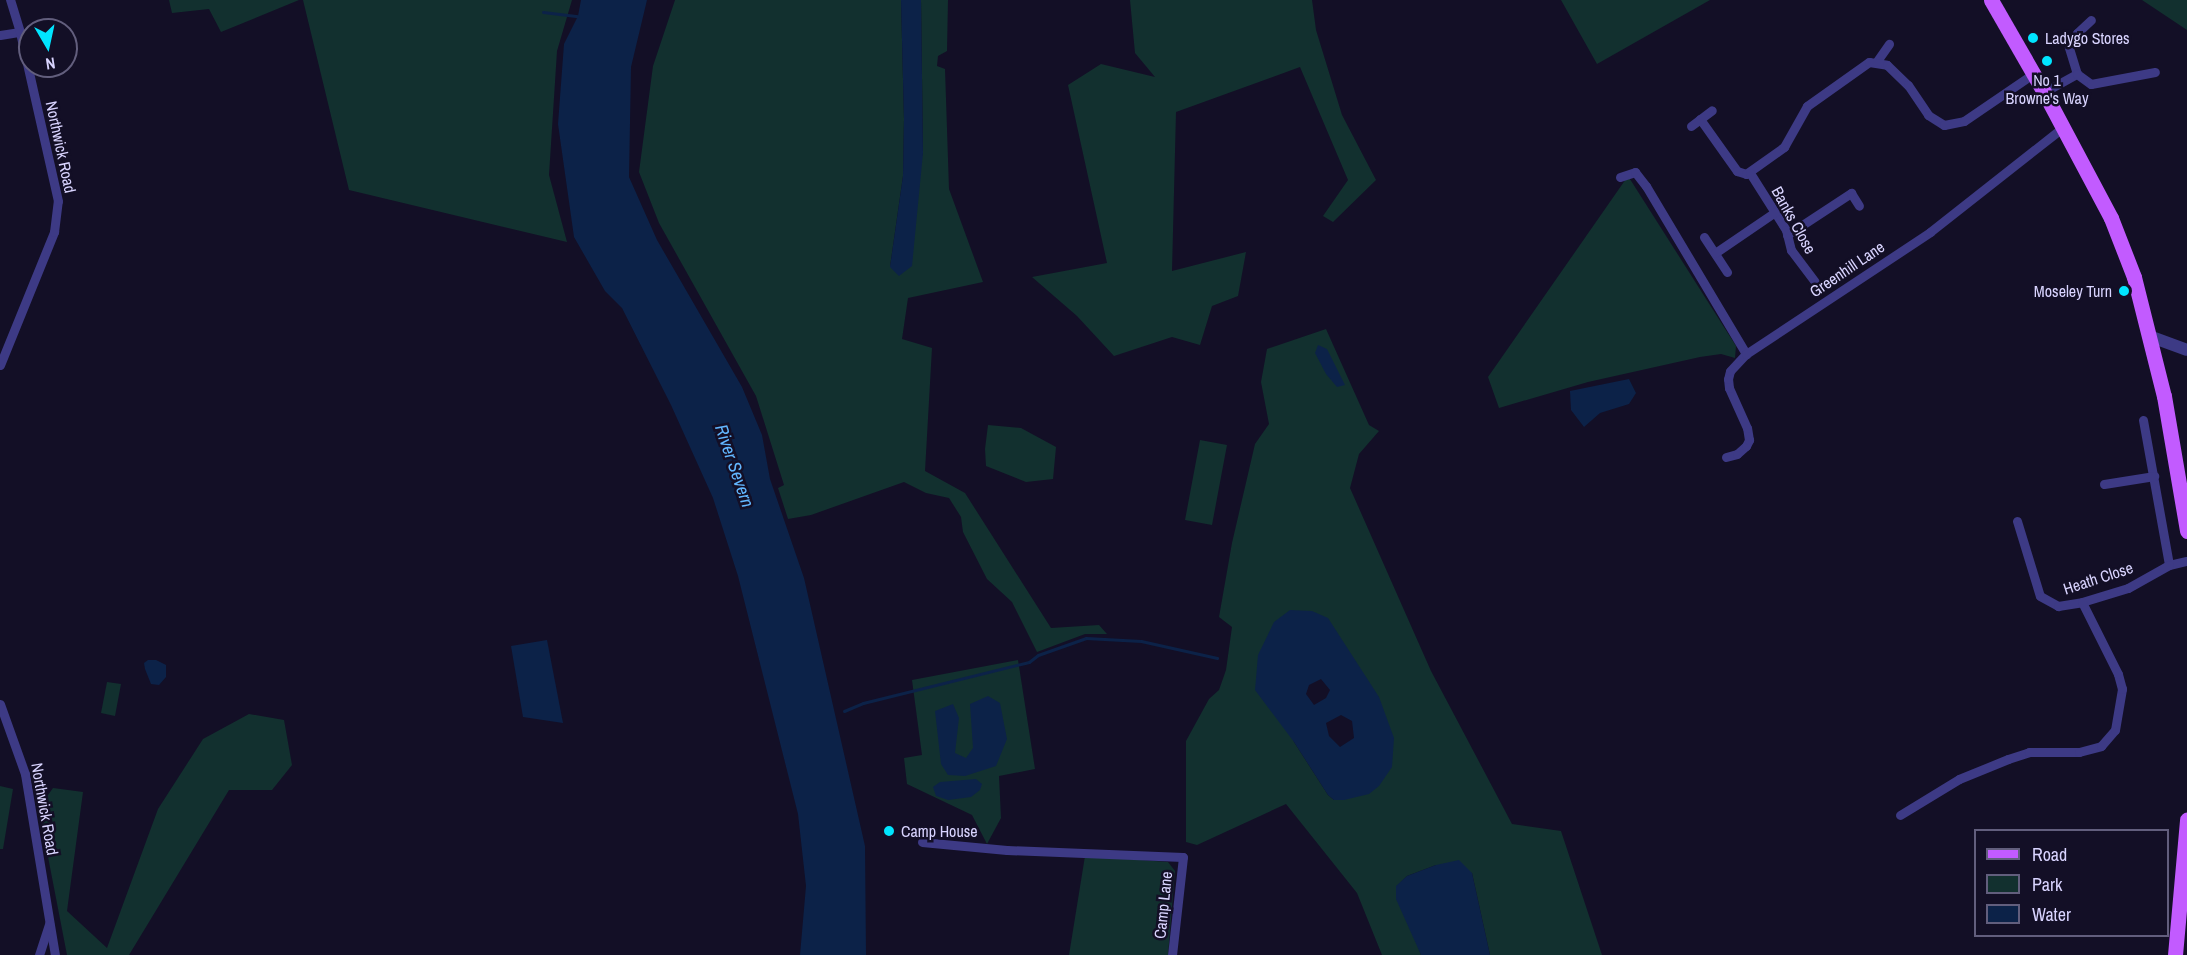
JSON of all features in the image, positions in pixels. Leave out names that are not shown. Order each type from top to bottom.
[{"type":"main road","points":[[1991,0],[2044,92],[2111,218],[2134,277],[2164,396],[2187,531]]},
{"type":"main road","points":[[2175,955],[2187,820]]},
{"type":"street","name":"Northwick Road","points":[[10,0],[18,26]]},
{"type":"street","points":[[2091,20],[2077,33],[2069,47],[2077,74],[2091,84],[2156,72]]},
{"type":"street","points":[[0,35],[18,32]]},
{"type":"street","points":[[1877,61],[1889,44]]},
{"type":"street","points":[[1750,173],[1784,147],[1807,106],[1865,64],[1877,61],[1887,65],[1912,90],[1928,116],[1944,125],[1964,121],[2033,74]]},
{"type":"street","points":[[2044,92],[2077,74]]},
{"type":"street","name":"Northwick Road","points":[[0,365],[54,232],[58,201],[30,78]]},
{"type":"street","points":[[1691,126],[1712,110]]},
{"type":"street","name":"Banks Close","points":[[1700,119],[1737,171],[1750,173],[1787,235],[1791,250],[1814,281]]},
{"type":"street","name":"Greenhill Lane","points":[[1726,458],[1737,454],[1749,440],[1747,428],[1729,388],[1728,379],[1730,370],[1746,354],[1930,232],[2062,128]]},
{"type":"street","points":[[1620,177],[1635,172],[1646,186],[1696,266],[1746,354]]},
{"type":"street","points":[[1787,235],[1851,193],[1859,206]]},
{"type":"street","points":[[1715,253],[1774,212]]},
{"type":"street","points":[[1704,237],[1727,272]]},
{"type":"street","points":[[2149,336],[2184,346]]},
{"type":"street","points":[[2143,420],[2169,565]]},
{"type":"street","points":[[2104,484],[2154,476]]},
{"type":"street","name":"Heath Close","points":[[2017,521],[2040,596],[2058,606],[2082,602],[2128,588],[2169,565],[2187,561]]},
{"type":"street","points":[[1900,815],[1959,779],[2008,759],[2029,752],[2079,752],[2101,746],[2115,730],[2122,689],[2118,674],[2082,602]]},
{"type":"street","name":"Northwick Road","points":[[0,704],[26,774],[55,955]]},
{"type":"street","name":"Camp Lane","points":[[922,842],[1007,850],[1183,857],[1172,955]]},
{"type":"street","name":"Northwick Road","points":[[39,955],[49,922]]},
{"type":"green space","points":[[169,0],[299,0],[221,32],[209,9],[172,13]]},
{"type":"green space","points":[[303,0],[572,0],[557,51],[549,175],[567,242],[349,190]]},
{"type":"green space","points":[[675,0],[901,0],[903,176],[890,267],[923,153],[921,0],[948,0],[947,51],[938,56],[937,66],[945,69],[949,189],[983,282],[908,298],[902,339],[932,348],[925,471],[965,493],[1051,628],[1099,625],[1107,634],[1085,634],[1037,652],[1012,602],[987,579],[963,532],[961,517],[949,498],[926,493],[904,482],[811,515],[788,519],[778,488],[784,485],[756,396],[659,223],[639,172],[653,66]]},
{"type":"green space","points":[[1130,0],[1312,0],[1316,30],[1342,115],[1376,180],[1333,222],[1323,216],[1348,180],[1300,67],[1176,112],[1172,271],[1246,252],[1238,296],[1212,306],[1200,345],[1172,337],[1114,356],[1077,316],[1032,277],[1107,263],[1068,85],[1101,64],[1155,77],[1135,53]]},
{"type":"green space","points":[[1561,0],[1710,0],[1597,64]]},
{"type":"green space","points":[[2142,0],[2187,0],[2187,30]]},
{"type":"green space","points":[[1628,176],[1736,346],[1735,358],[1721,354],[1700,357],[1588,382],[1499,408],[1488,377]]},
{"type":"green space","points":[[1326,329],[1369,425],[1379,431],[1359,454],[1350,488],[1431,671],[1512,824],[1561,831],[1602,955],[1490,955],[1472,873],[1436,865],[1407,876],[1397,886],[1421,955],[1382,955],[1357,893],[1286,804],[1197,845],[1186,842],[1186,741],[1209,699],[1219,690],[1226,670],[1232,627],[1219,617],[1232,543],[1255,444],[1269,424],[1261,382],[1267,349]],"holes":[[[1258,655],[1379,697],[1334,800],[1328,795],[1294,742]]]},
{"type":"green space","points":[[988,425],[1021,428],[1056,447],[1053,479],[1026,482],[986,466],[985,449]]},
{"type":"green space","points":[[1200,440],[1227,445],[1212,525],[1185,520]]},
{"type":"green space","points":[[1018,660],[1035,769],[999,776],[1001,818],[987,844],[972,815],[907,784],[904,758],[922,755],[912,680]]},
{"type":"green space","points":[[107,682],[121,684],[115,716],[101,713]]},
{"type":"green space","points":[[249,714],[284,720],[292,765],[272,790],[229,790],[129,955],[67,955],[37,800],[48,795],[53,788],[83,792],[67,911],[107,948],[158,809],[203,739]]},
{"type":"green space","points":[[0,786],[13,789],[3,849],[0,849]]},
{"type":"green space","points":[[1085,856],[1168,862],[1175,871],[1168,955],[1069,955]]},
{"type":"water","name":"River Severn","points":[[581,0],[647,0],[631,67],[629,177],[657,240],[742,387],[762,435],[770,479],[804,578],[865,846],[866,955],[800,955],[806,886],[798,814],[738,576],[713,498],[671,405],[622,308],[605,291],[574,237],[558,124],[564,44],[578,16]]},
{"type":"water","points":[[901,0],[921,0],[923,153],[912,266],[899,276],[890,267],[903,176]]},
{"type":"water","points":[[1318,345],[1327,349],[1345,385],[1337,387],[1326,374],[1315,353]]},
{"type":"water","points":[[1629,379],[1636,393],[1629,404],[1600,413],[1584,427],[1571,410],[1570,391]]},
{"type":"water","points":[[1290,610],[1312,611],[1328,618],[1379,697],[1394,738],[1392,767],[1379,786],[1369,794],[1344,800],[1334,800],[1328,795],[1294,742],[1255,690],[1258,655],[1274,622]],"holes":[[[1321,679],[1330,690],[1326,698],[1314,705],[1306,694],[1309,685]],[[1341,715],[1352,721],[1354,738],[1340,747],[1329,736],[1326,723]]]},
{"type":"water","points":[[547,640],[563,723],[523,717],[511,646]]},
{"type":"water","points":[[148,660],[156,660],[166,665],[166,677],[159,685],[151,684],[144,663]]},
{"type":"water","points":[[988,696],[1000,703],[1007,739],[996,766],[965,776],[948,775],[941,764],[935,711],[953,704],[959,718],[955,753],[966,758],[973,748],[970,704]]},
{"type":"water","points":[[976,779],[982,784],[980,790],[971,797],[948,800],[936,796],[933,787],[940,782]]},
{"type":"water","points":[[1459,860],[1472,873],[1490,955],[1421,955],[1396,899],[1396,886],[1407,876],[1436,865]]},
{"type":"waterway","points":[[543,12],[578,16]]},
{"type":"waterway","points":[[844,711],[863,703],[1029,662],[1038,655],[1086,638],[1141,641],[1217,658]]},
{"type":"place","name":"Ladygo Stores","points":[[2033,38]]},
{"type":"place","name":"No 1 Browne's Way","points":[[2047,61]]},
{"type":"place","name":"Moseley Turn","points":[[2124,291]]},
{"type":"place","name":"Camp House","points":[[889,831]]}]
